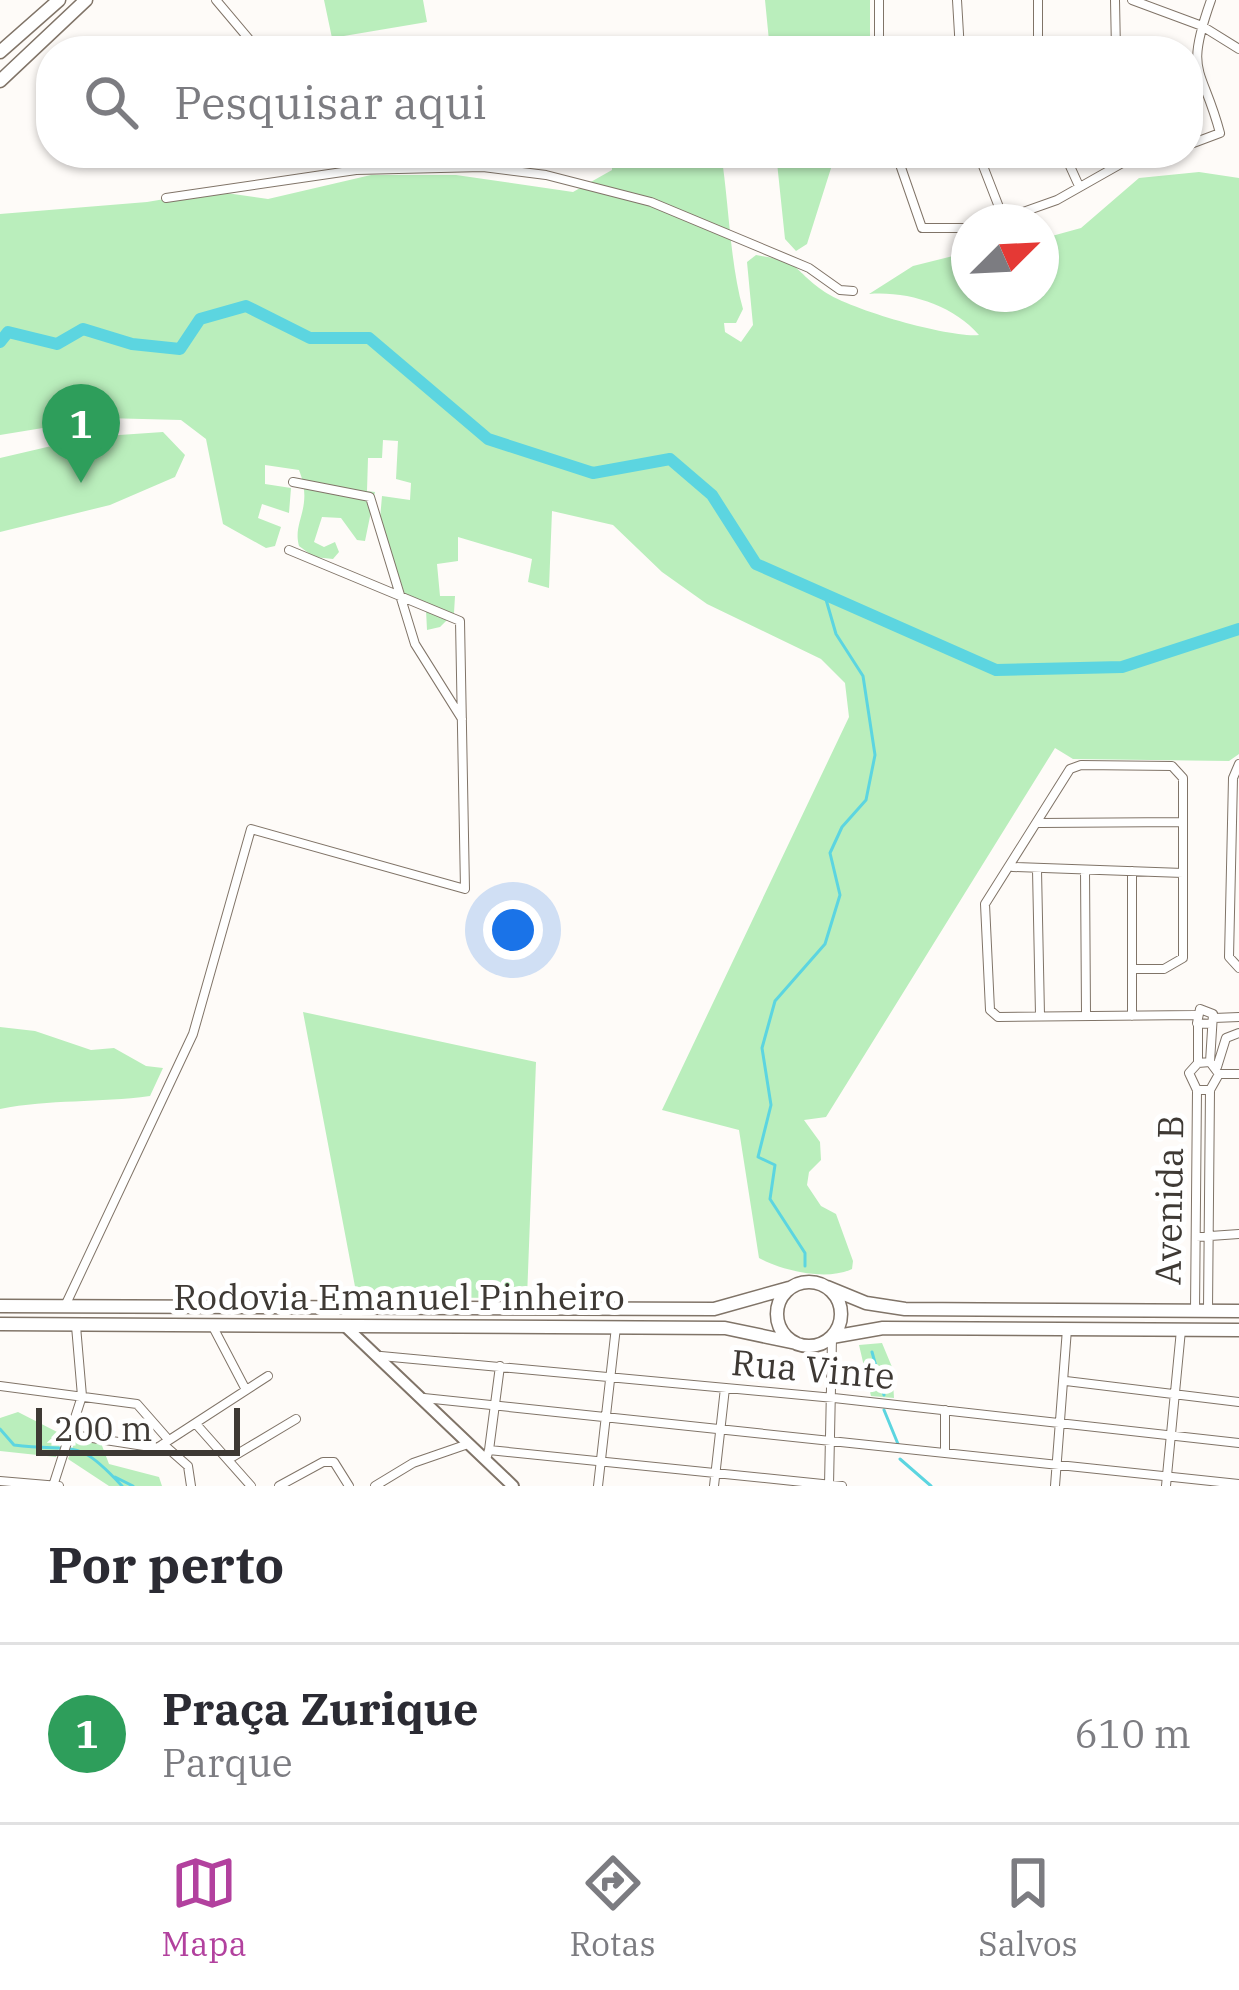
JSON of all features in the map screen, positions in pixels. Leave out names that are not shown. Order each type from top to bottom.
[{"type":"main road","points":[[48,36],[86,0]]},
{"type":"main road","points":[[0,52],[57,1]]},
{"type":"main road","points":[[0,81],[36,47]]},
{"type":"main road","points":[[1239,1311],[905,1309],[866,1303],[808,1281],[789,1288],[778,1319],[796,1343],[809,1346],[883,1328],[1239,1330]]},
{"type":"main road","points":[[827,1287],[842,1312],[832,1337]]},
{"type":"main road","name":"Rodovia Emanuel Pinheiro","points":[[0,1306],[714,1309],[789,1288]]},
{"type":"main road","name":"Rodovia Emanuel Pinheiro","points":[[0,1324],[743,1329],[796,1343]]},
{"type":"street","points":[[878,0],[879,36]]},
{"type":"street","points":[[957,0],[959,36]]},
{"type":"street","points":[[1038,0],[1038,36]]},
{"type":"street","points":[[1115,0],[1116,36]]},
{"type":"street","points":[[1132,0],[1202,26],[1239,49]]},
{"type":"street","points":[[1200,36],[1211,0]]},
{"type":"street","points":[[218,1],[247,36]]},
{"type":"street","points":[[1203,89],[1220,133],[1203,139]]},
{"type":"street","points":[[166,198],[356,170],[441,168]]},
{"type":"street","points":[[491,168],[546,175],[651,202],[809,268],[839,290],[853,291]]},
{"type":"street","points":[[901,168],[922,228],[951,228]]},
{"type":"street","points":[[982,168],[994,204]]},
{"type":"street","points":[[1071,168],[1079,185]]},
{"type":"street","points":[[1037,204],[1111,168]]},
{"type":"street","points":[[293,482],[370,497],[396,595],[416,644],[464,725]]},
{"type":"street","points":[[64,1307],[192,1037],[212,981],[250,829],[465,889],[460,621],[289,550]]},
{"type":"street","points":[[1239,764],[1233,778],[1236,869],[1229,958],[1239,968]]},
{"type":"street","points":[[1133,969],[1164,969],[1183,958],[1183,778],[1172,766],[1070,769],[986,904],[990,1010],[998,1017],[1086,1014],[1212,1021],[1239,1017]]},
{"type":"street","points":[[1039,823],[1183,822]]},
{"type":"street","points":[[1013,866],[1183,872]]},
{"type":"street","points":[[1037,870],[1040,1015]]},
{"type":"street","points":[[1085,870],[1086,1014]]},
{"type":"street","points":[[1132,871],[1132,1016]]},
{"type":"street","points":[[1196,1019],[1208,1008],[1215,1068]]},
{"type":"street","points":[[1196,1019],[1198,1063]]},
{"type":"street","points":[[1215,1068],[1226,1038],[1239,1033]]},
{"type":"street","name":"Avenida B","points":[[1198,1063],[1215,1068],[1210,1090],[1211,1236],[1202,1311],[1196,1237],[1197,1090],[1189,1080],[1198,1063]]},
{"type":"street","points":[[1215,1068],[1239,1075]]},
{"type":"street","name":"Avenida B","points":[[1197,1090],[1210,1090]]},
{"type":"street","points":[[1196,1237],[1239,1234]]},
{"type":"street","points":[[0,1481],[55,1486],[82,1396],[76,1326]]},
{"type":"street","points":[[345,1326],[487,1455],[513,1486]]},
{"type":"street","points":[[213,1327],[246,1390]]},
{"type":"street","points":[[598,1486],[616,1327]]},
{"type":"street","points":[[378,1353],[374,1337],[386,1328]]},
{"type":"street","points":[[1055,1486],[1067,1330]]},
{"type":"street","points":[[1166,1482],[1181,1330]]},
{"type":"street","points":[[829,1485],[832,1337]]},
{"type":"street","name":"Rua Vinte","points":[[378,1353],[1239,1444]]},
{"type":"street","points":[[487,1455],[500,1366]]},
{"type":"street","points":[[70,1444],[157,1448],[268,1376]]},
{"type":"street","points":[[1066,1381],[1239,1402]]},
{"type":"street","points":[[0,1386],[136,1405],[188,1466],[190,1486]]},
{"type":"street","points":[[714,1486],[725,1388]]},
{"type":"street","points":[[424,1399],[945,1453],[1166,1482],[1239,1484]]},
{"type":"street","points":[[945,1410],[945,1453]]},
{"type":"street","points":[[229,1460],[296,1418]]},
{"type":"street","points":[[196,1424],[251,1486]]},
{"type":"street","points":[[375,1486],[413,1463],[470,1444]]},
{"type":"street","points":[[487,1455],[842,1486]]},
{"type":"street","points":[[279,1486],[323,1462],[334,1462],[350,1486]]},
{"type":"green space","points":[[324,0],[423,0],[427,22],[332,36]]},
{"type":"green space","points":[[765,0],[870,0],[870,36],[769,36]]},
{"type":"green space","points":[[612,168],[723,168],[743,309],[736,323],[724,323],[725,332],[741,342],[753,325],[747,262],[756,255],[790,264],[835,298],[875,313],[945,332],[979,335],[929,302],[869,294],[913,266],[951,256],[951,312],[1059,312],[1059,234],[1081,228],[1139,178],[1199,172],[1239,178],[1239,754],[1229,761],[1073,759],[1055,748],[826,1117],[804,1120],[820,1142],[821,1160],[809,1172],[807,1185],[821,1206],[836,1214],[853,1261],[852,1269],[842,1273],[805,1273],[759,1258],[739,1130],[662,1110],[849,717],[845,683],[821,659],[707,604],[662,572],[613,525],[552,511],[549,588],[528,582],[532,559],[458,537],[458,561],[437,564],[440,596],[455,596],[454,613],[440,627],[427,630],[426,610],[407,601],[380,519],[382,496],[410,500],[411,483],[396,479],[398,441],[383,440],[382,458],[368,458],[367,491],[375,492],[365,541],[357,540],[341,518],[322,517],[314,542],[324,547],[335,542],[339,552],[333,559],[314,557],[299,546],[304,494],[299,470],[265,465],[265,484],[291,488],[289,513],[262,504],[258,518],[281,527],[275,546],[266,548],[223,524],[206,439],[181,420],[104,418],[0,435],[0,214],[147,202],[212,191],[268,199],[371,175],[456,175],[573,192]]},
{"type":"green space","points":[[778,168],[831,168],[807,244],[796,251],[785,239]]},
{"type":"green space","points":[[163,432],[185,455],[175,477],[110,505],[0,532],[0,458],[90,437]]},
{"type":"green space","points":[[303,1012],[536,1062],[527,1298],[357,1297]]},
{"type":"green space","points":[[0,1027],[35,1031],[91,1050],[114,1048],[146,1066],[163,1068],[150,1096],[0,1109]]},
{"type":"green space","points":[[882,1343],[892,1367],[894,1398],[871,1396],[859,1345]]},
{"type":"green space","points":[[18,1412],[63,1435],[56,1457],[0,1451],[0,1418]]},
{"type":"green space","points":[[76,1439],[101,1443],[109,1464],[159,1477],[162,1486],[109,1486],[68,1459]]},
{"type":"waterway","points":[[0,342],[8,332],[57,344],[83,329],[132,344],[180,349],[200,319],[246,306],[310,338],[369,338],[488,439],[593,473],[670,459],[712,495],[756,564],[996,670],[1122,667],[1239,629]]},
{"type":"waterway","points":[[805,1266],[805,1253],[770,1199],[775,1165],[758,1157],[771,1105],[762,1048],[775,1001],[825,944],[840,895],[830,853],[842,827],[866,800],[875,755],[863,676],[836,634],[825,596]]},
{"type":"waterway","points":[[872,1352],[884,1395]]},
{"type":"waterway","points":[[884,1410],[898,1444]]},
{"type":"waterway","points":[[0,1429],[14,1445],[84,1453],[122,1486]]},
{"type":"waterway","points":[[900,1459],[931,1486]]},
{"type":"waterway","points":[[115,1477],[133,1486]]},
{"type":"place","name":"Praça Zurique","points":[[81,483]]}]
